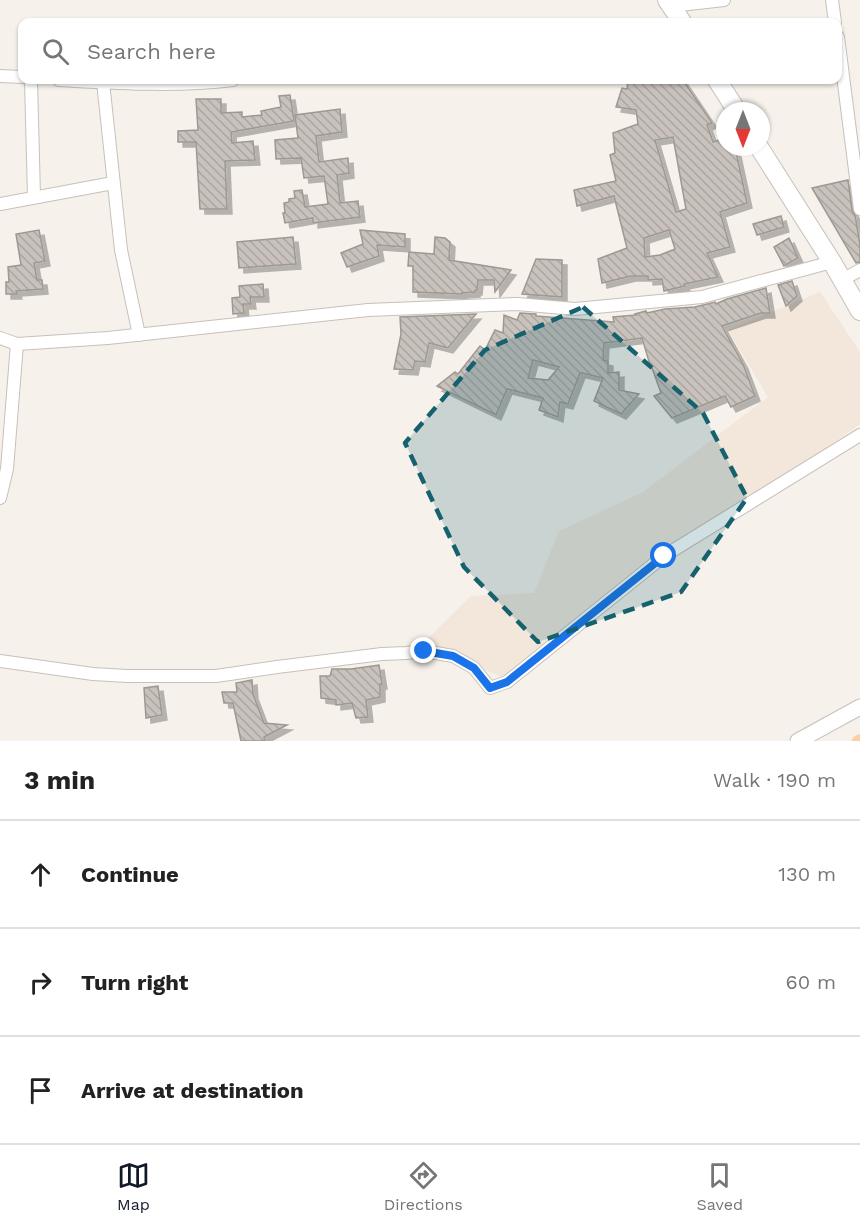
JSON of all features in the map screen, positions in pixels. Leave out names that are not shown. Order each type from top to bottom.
[{"type":"main road","points":[[669,3],[678,18]]},
{"type":"main road","points":[[720,84],[731,102]]},
{"type":"main road","points":[[765,156],[832,262],[860,311]]},
{"type":"street","points":[[669,3],[724,0]]},
{"type":"street","points":[[832,0],[834,18]]},
{"type":"street","points":[[842,64],[856,138],[860,209]]},
{"type":"street","points":[[0,76],[18,77]]},
{"type":"street","points":[[31,84],[34,198]]},
{"type":"street","points":[[103,84],[121,250],[139,335]]},
{"type":"street","points":[[0,204],[113,183]]},
{"type":"street","points":[[0,338],[17,344],[139,335],[368,310],[517,304],[575,309],[702,297],[832,262]]},
{"type":"street","points":[[842,280],[860,270]]},
{"type":"street","points":[[0,498],[7,469],[17,344]]},
{"type":"street","points":[[0,661],[93,674],[216,676],[289,665],[424,651],[453,656],[474,668],[490,688],[507,682],[664,556],[860,435]]},
{"type":"street","points":[[798,741],[860,707]]},
{"type":"highlighted area","points":[[583,307],[703,413],[747,498],[681,592],[538,642],[464,567],[405,443],[485,350]]},
{"type":"shaded area","points":[[820,292],[860,352],[860,424],[502,677],[422,644],[471,596],[534,593],[559,531],[643,492],[768,397],[728,330]]},
{"type":"building","points":[[628,84],[686,84],[712,123],[707,125],[713,142],[716,141],[716,156],[737,156],[747,203],[720,212],[730,247],[707,253],[718,277],[664,291],[662,279],[648,280],[648,276],[631,276],[602,283],[598,259],[627,248],[614,196],[577,206],[574,190],[616,181],[610,155],[615,153],[613,133],[638,124],[636,110],[616,107],[622,88],[627,89]],"holes":[[[673,137],[686,209],[676,212],[655,140]],[[669,230],[675,249],[660,255],[645,257],[644,238]]]},
{"type":"building","points":[[290,95],[294,121],[231,132],[232,143],[253,141],[255,160],[225,161],[227,209],[200,209],[196,142],[178,142],[178,131],[198,130],[196,99],[221,99],[221,113],[242,112],[242,117],[262,115],[261,111],[281,107],[279,96]]},
{"type":"building","points":[[340,109],[342,132],[316,136],[319,162],[348,158],[349,173],[337,175],[340,203],[358,201],[360,217],[313,223],[313,218],[285,223],[284,203],[295,198],[294,191],[302,190],[305,207],[328,204],[324,176],[304,178],[301,158],[276,159],[275,140],[298,138],[295,115]]},
{"type":"building","points":[[848,180],[860,245],[860,262],[856,263],[812,188]]},
{"type":"building","points":[[781,216],[784,227],[757,235],[753,224]]},
{"type":"building","points":[[39,230],[45,261],[34,263],[37,280],[42,280],[43,289],[6,294],[6,282],[9,282],[8,267],[21,265],[16,234]]},
{"type":"building","points":[[360,230],[405,234],[405,247],[377,245],[379,256],[347,267],[341,253],[363,244]]},
{"type":"building","points":[[293,237],[296,264],[239,268],[237,242]]},
{"type":"building","points":[[435,237],[445,238],[450,242],[449,260],[511,270],[495,292],[494,280],[478,280],[475,292],[462,294],[413,292],[413,266],[408,266],[409,252],[434,254]]},
{"type":"building","points":[[789,238],[798,258],[784,266],[774,247]]},
{"type":"building","points":[[536,259],[562,260],[562,297],[522,294]]},
{"type":"building","points":[[792,281],[797,296],[786,306],[778,285]]},
{"type":"building","points":[[263,284],[264,297],[250,297],[251,304],[243,304],[244,313],[233,314],[232,298],[240,297],[239,286]]},
{"type":"building","points":[[766,288],[770,313],[761,313],[722,326],[743,364],[755,396],[731,407],[725,396],[672,418],[654,396],[661,393],[642,338],[604,343],[603,360],[608,361],[608,373],[619,372],[619,390],[639,394],[621,414],[594,401],[603,378],[582,373],[580,373],[568,404],[560,402],[558,417],[539,410],[543,398],[507,389],[496,415],[437,386],[455,372],[458,374],[480,346],[485,350],[495,330],[503,333],[504,315],[517,320],[520,313],[614,322],[613,317],[636,315],[646,311],[647,313],[695,307],[715,302],[716,304]],"holes":[[[533,360],[559,367],[548,380],[528,378]]]},
{"type":"building","points":[[476,314],[448,348],[429,343],[425,362],[415,361],[413,370],[394,369],[401,334],[400,317]]},
{"type":"building","points":[[379,665],[382,684],[380,684],[380,697],[366,700],[368,717],[356,718],[352,703],[336,705],[336,700],[321,698],[320,676],[330,676],[332,669]]},
{"type":"building","points":[[252,680],[253,694],[264,723],[287,725],[264,737],[265,741],[241,741],[233,703],[224,703],[222,692],[237,692],[236,683]]},
{"type":"building","points":[[158,686],[162,715],[146,718],[144,688]]},
{"type":"route","points":[[424,651],[453,656],[474,668],[490,688],[507,682],[664,556]]}]
